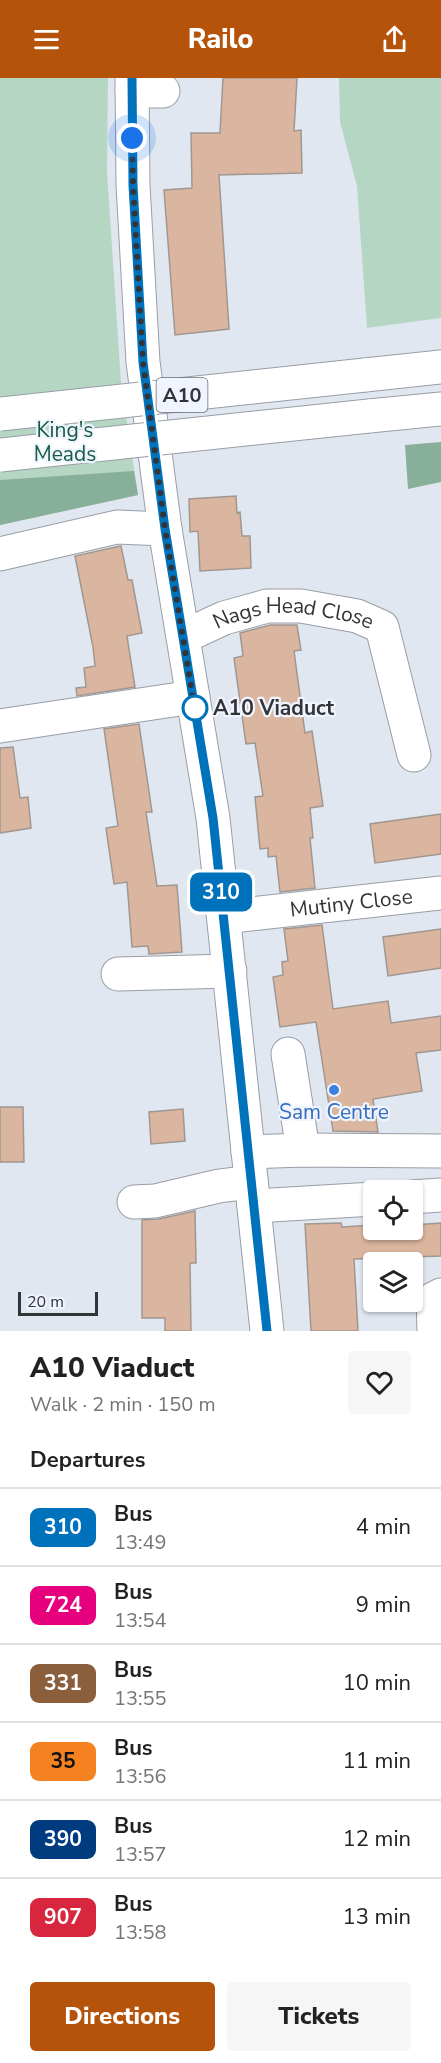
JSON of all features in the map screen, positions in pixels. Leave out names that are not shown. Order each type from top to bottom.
[{"type":"main road","points":[[142,87],[133,185],[143,362],[165,529],[213,818],[267,1331]]},
{"type":"main road","name":"A10","points":[[0,414],[441,367]]},
{"type":"main road","name":"A10","points":[[0,455],[441,409]]},
{"type":"main road","points":[[0,554],[117,527],[165,529]]},
{"type":"main road","name":"Nags Head Close","points":[[183,637],[224,618],[267,606],[301,606],[357,616],[382,627],[414,755]]},
{"type":"main road","points":[[0,726],[193,697]]},
{"type":"main road","name":"Mutiny Close","points":[[224,917],[441,892]]},
{"type":"main road","points":[[118,974],[230,971]]},
{"type":"main road","points":[[288,1054],[303,1150]]},
{"type":"main road","points":[[134,1202],[155,1201],[251,1180],[303,1150],[441,1151]]},
{"type":"main road","points":[[251,1180],[363,1197]]},
{"type":"main road","points":[[423,1196],[441,1195]]},
{"type":"main road","points":[[434,1331],[433,1299],[441,1295]]},
{"type":"green space","name":"King's Meads","points":[[0,78],[108,78],[107,171],[121,383],[138,495],[0,525]]},
{"type":"green space","points":[[339,78],[441,78],[441,318],[367,328],[357,186],[340,122]]},
{"type":"green space","points":[[441,442],[441,482],[408,489],[405,445]]},
{"type":"green space","points":[[134,471],[138,495],[0,525],[0,480]]},
{"type":"building","points":[[223,78],[297,78],[294,131],[301,130],[302,173],[219,175],[229,329],[175,335],[164,190],[192,188],[191,133],[220,133]]},
{"type":"building","points":[[236,496],[242,536],[250,536],[251,568],[200,571],[198,531],[190,532],[189,499]]},
{"type":"building","points":[[121,546],[128,580],[132,580],[142,633],[127,636],[135,687],[77,696],[76,688],[86,687],[84,668],[95,666],[75,556]]},
{"type":"building","points":[[270,625],[297,625],[301,650],[294,651],[305,733],[312,731],[323,806],[310,808],[313,838],[310,838],[315,888],[280,892],[276,856],[268,857],[268,848],[260,849],[255,797],[263,796],[255,743],[246,744],[234,658],[243,656],[240,633]]},
{"type":"building","points":[[139,724],[152,812],[146,812],[157,886],[177,885],[182,952],[149,954],[148,946],[132,947],[127,882],[114,884],[106,828],[118,826],[104,729]]},
{"type":"building","points":[[13,747],[20,798],[28,797],[31,828],[0,833],[0,748]]},
{"type":"building","points":[[441,814],[441,854],[375,863],[370,824]]},
{"type":"building","points":[[322,925],[333,1009],[388,1001],[391,1023],[441,1016],[441,1050],[416,1053],[422,1091],[373,1099],[378,1132],[333,1131],[316,1022],[280,1027],[273,977],[283,975],[282,962],[288,961],[284,929]]},
{"type":"building","points":[[441,929],[441,968],[388,976],[383,937]]},
{"type":"building","points":[[0,1107],[23,1107],[24,1162],[0,1162]]},
{"type":"building","points":[[183,1109],[185,1141],[151,1144],[149,1112]]},
{"type":"building","points":[[195,1211],[196,1263],[190,1263],[191,1331],[165,1331],[165,1318],[142,1318],[142,1220],[159,1219]]},
{"type":"building","points":[[341,1223],[342,1227],[363,1226],[363,1240],[423,1240],[423,1224],[441,1223],[441,1256],[423,1257],[423,1252],[363,1252],[363,1259],[354,1259],[358,1331],[311,1331],[305,1224]]},
{"type":"bus line","name":"310","points":[[132,78],[133,185],[143,362],[165,529],[213,818],[267,1331]]},
{"type":"place","name":"A10 Viaduct","points":[[195,708]]},
{"type":"place","name":"Sam Centre","points":[[334,1090]]},
{"type":"route","points":[[132,138],[143,362],[165,529],[196,717],[195,708]]}]
